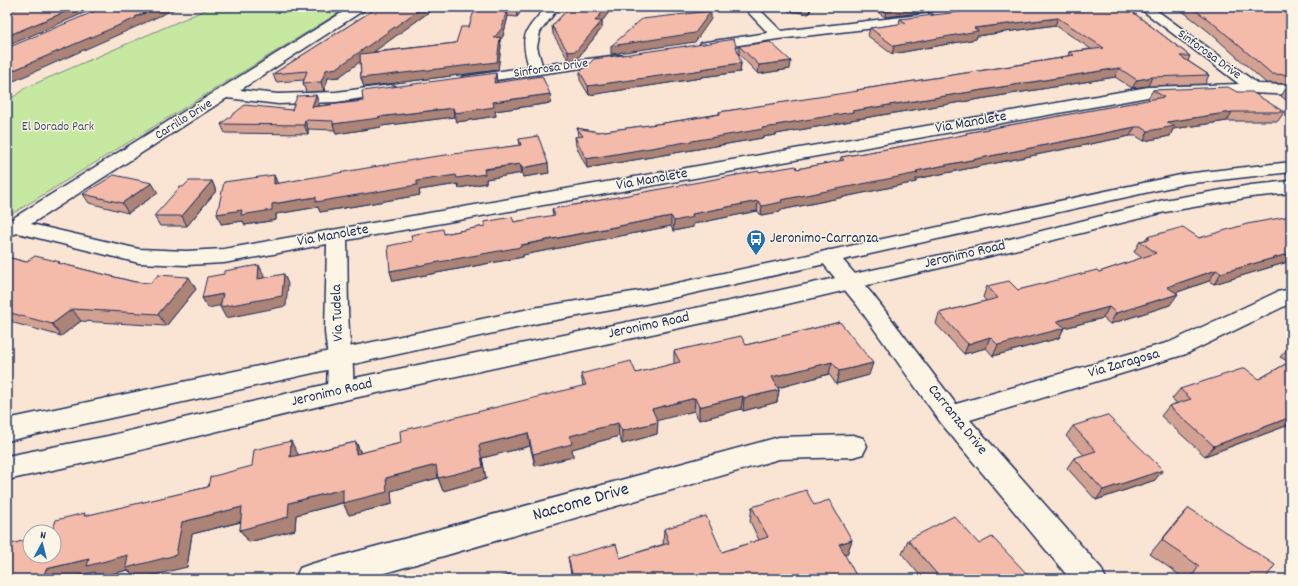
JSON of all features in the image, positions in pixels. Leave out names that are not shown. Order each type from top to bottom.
[{"type":"street","name":"Carrillo Drive","points":[[11,229],[360,7]]},
{"type":"street","points":[[537,71],[530,47],[533,31],[554,7]]},
{"type":"street","points":[[757,7],[754,12],[778,35]]},
{"type":"street","name":"Sinforosa Drive","points":[[1144,7],[1254,88]]},
{"type":"street","points":[[692,48],[778,35],[940,16]]},
{"type":"street","name":"Sinforosa Drive","points":[[452,82],[630,58]]},
{"type":"street","points":[[227,93],[278,99],[336,97],[405,88]]},
{"type":"street","name":"Via Manolete","points":[[11,229],[151,258],[224,256],[1148,92],[1254,88],[1291,90]]},
{"type":"street","name":"Jeronimo Road","points":[[7,430],[539,315],[645,297],[1185,179],[1291,167]]},
{"type":"street","name":"Jeronimo Road","points":[[7,468],[108,447],[340,391],[747,306],[850,281],[990,250],[1164,206],[1252,191],[1291,187]]},
{"type":"street","name":"Via Tudela","points":[[337,236],[337,332],[340,358],[340,391]]},
{"type":"street","name":"Carranza Drive","points":[[829,257],[865,300],[950,416],[1090,579]]},
{"type":"street","name":"Via Zaragosa","points":[[950,416],[1178,348],[1285,297],[1291,296]]},
{"type":"street","name":"Naccome Drive","points":[[311,579],[779,448],[853,446]]},
{"type":"green space","name":"El Dorado Park","points":[[212,7],[348,7],[7,217],[7,100],[25,88]]},
{"type":"building","points":[[21,7],[77,7],[7,36],[7,12]]},
{"type":"building","points":[[105,7],[159,7],[7,73],[7,48]]},
{"type":"building","points":[[378,7],[423,7],[337,68],[326,70],[321,82],[303,83],[307,71],[273,74]]},
{"type":"building","points":[[481,7],[517,7],[516,9],[507,8],[502,28],[494,38],[500,37],[497,62],[361,78],[360,54],[456,43],[461,27],[469,27],[473,14]]},
{"type":"building","points":[[570,7],[607,7],[595,21],[602,21],[576,51],[568,52],[552,26]]},
{"type":"building","points":[[883,7],[909,7],[886,10]]},
{"type":"building","points":[[1001,7],[1126,7],[1190,56],[1180,56],[1209,75],[1152,77],[1137,80],[1119,68],[852,111],[853,112],[762,128],[763,129],[586,159],[575,137],[583,136],[577,128],[598,132],[664,123],[721,114],[719,112],[1062,58],[1061,57],[1074,55],[1069,52],[1104,48],[1058,18],[974,28],[978,31],[894,46],[870,28],[906,23],[900,19]]},
{"type":"building","points":[[1191,7],[1291,7],[1291,75],[1272,74],[1213,23]]},
{"type":"building","points":[[711,11],[695,33],[611,46],[642,19]]},
{"type":"building","points":[[734,39],[741,63],[588,86],[580,72],[594,59]]},
{"type":"building","points":[[770,42],[791,61],[759,65],[739,46]]},
{"type":"building","points":[[496,73],[494,83],[542,76],[550,94],[493,102],[494,107],[455,113],[453,108],[333,124],[333,121],[305,120],[304,125],[221,124],[245,105],[292,110],[297,96],[316,95],[312,107],[363,101],[362,91]]},
{"type":"building","points":[[1228,87],[1237,92],[1252,92],[1284,112],[1232,112],[1167,122],[1175,126],[1148,131],[1141,127],[1135,127],[916,171],[918,173],[781,200],[782,202],[762,206],[758,201],[692,214],[693,217],[674,221],[671,216],[521,245],[521,247],[390,271],[388,246],[412,241],[411,235],[443,229],[444,234],[485,226],[484,222],[512,217],[514,222],[555,215],[552,209],[759,171],[796,166],[797,169],[844,160],[841,157],[1164,97],[1153,90]]},
{"type":"building","points":[[538,136],[548,163],[522,168],[520,164],[484,169],[485,174],[457,178],[456,175],[417,181],[417,185],[316,202],[316,197],[272,204],[272,210],[241,215],[242,210],[217,214],[224,182],[274,175],[274,184],[431,157],[521,145],[519,139]]},
{"type":"building","points":[[114,175],[152,183],[122,203],[83,194]]},
{"type":"building","points":[[189,181],[212,181],[182,216],[154,216],[180,187],[183,187]]},
{"type":"building","points":[[1291,216],[1291,253],[1221,273],[1216,270],[1167,287],[1178,294],[1116,313],[1109,307],[1057,321],[1065,328],[998,345],[990,337],[968,344],[939,313],[998,298],[987,286],[1009,281],[1018,290],[1097,270],[1099,272],[1156,253],[1140,241],[1150,239],[1147,237],[1183,227],[1199,238],[1247,224]]},
{"type":"building","points":[[35,256],[135,282],[151,283],[158,275],[189,277],[158,314],[72,309],[52,324],[7,312],[7,309],[12,306],[7,305],[7,257],[26,262]]},
{"type":"building","points":[[259,265],[258,279],[284,274],[282,296],[220,307],[223,294],[202,298],[207,277],[224,274],[224,271]]},
{"type":"building","points":[[840,322],[873,363],[839,371],[832,362],[772,377],[779,390],[744,398],[743,396],[699,407],[695,398],[652,409],[658,422],[622,431],[618,423],[570,436],[572,444],[533,454],[528,433],[479,445],[483,467],[438,478],[436,465],[386,478],[387,492],[343,503],[343,489],[289,503],[288,517],[240,530],[242,507],[182,522],[176,555],[126,568],[128,555],[87,566],[89,559],[46,569],[43,579],[7,579],[7,545],[22,541],[22,564],[62,564],[62,524],[55,524],[56,520],[85,513],[84,516],[208,487],[210,477],[252,466],[254,450],[291,441],[290,457],[356,442],[356,454],[401,443],[400,431],[586,385],[581,374],[631,361],[636,373],[680,362],[674,351],[741,336],[746,345]]},
{"type":"building","points":[[1291,361],[1291,417],[1214,446],[1169,406],[1191,399],[1180,389],[1245,368],[1259,379]]},
{"type":"building","points":[[1107,415],[1163,470],[1103,490],[1074,458],[1096,451],[1073,426]]},
{"type":"building","points":[[806,490],[814,505],[829,500],[852,540],[839,544],[858,579],[553,579],[572,573],[568,557],[616,544],[620,558],[669,543],[664,529],[706,516],[722,552],[768,537],[752,507]]},
{"type":"building","points":[[1189,508],[1275,565],[1265,579],[1196,579],[1192,576],[1199,566],[1162,540]]},
{"type":"building","points":[[954,516],[979,544],[992,537],[1029,576],[1025,579],[941,579],[908,540]]},
{"type":"building","points":[[510,574],[511,579],[494,579]]},
{"type":"place","name":"Jeronimo-Carranza","points":[[756,256]]}]
